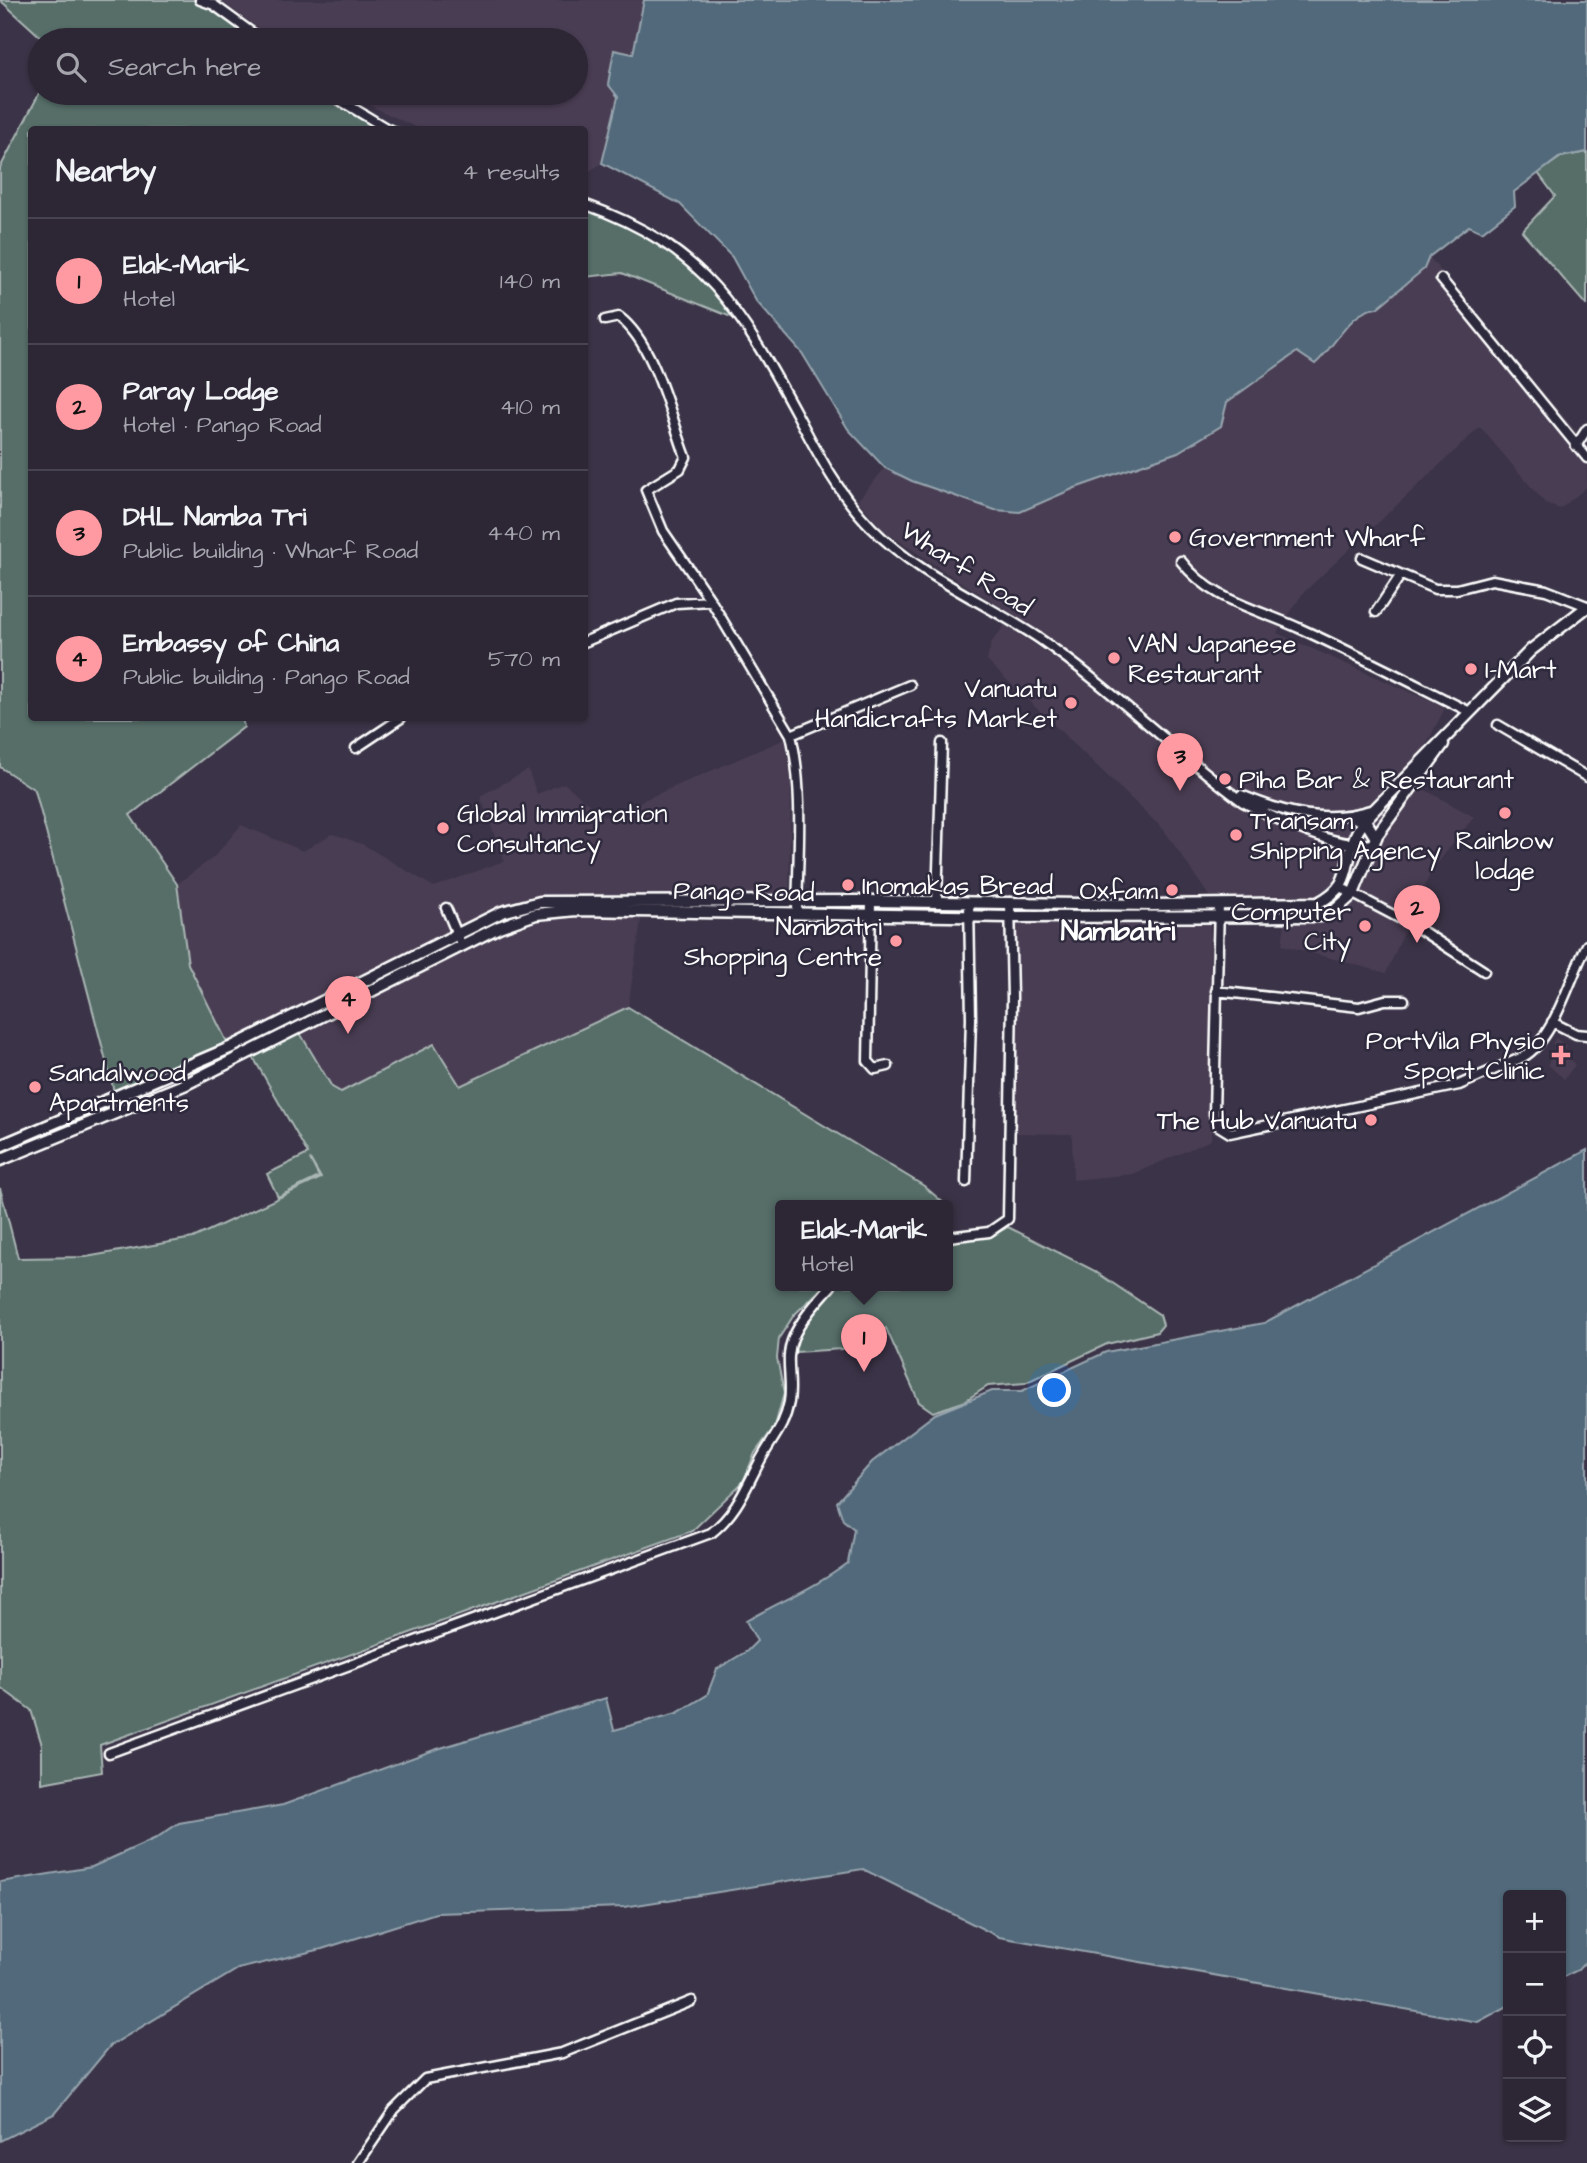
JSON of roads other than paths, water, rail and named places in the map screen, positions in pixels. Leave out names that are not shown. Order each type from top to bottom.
[{"type":"street","points":[[200,0],[214,5],[246,28]]},
{"type":"street","points":[[348,105],[382,126]]},
{"type":"street","name":"Wharf Road","points":[[588,206],[665,240],[712,281],[767,361],[831,478],[887,543],[910,561],[1040,640],[1226,789],[1270,816],[1352,845],[1374,841]]},
{"type":"street","points":[[1441,279],[1587,458]]},
{"type":"street","points":[[605,320],[619,317],[632,327],[643,343],[686,457],[680,469],[649,487],[646,493],[663,531],[711,601],[791,735],[795,764],[797,907]]},
{"type":"street","points":[[1576,446],[1587,429]]},
{"type":"street","points":[[1362,558],[1435,589],[1457,589],[1492,580],[1546,590],[1587,607],[1531,650],[1364,821],[1352,845],[1349,866],[1340,887],[1416,927],[1484,971]]},
{"type":"street","points":[[1181,561],[1197,581],[1213,593],[1298,628],[1470,712]]},
{"type":"street","points":[[1376,612],[1400,576]]},
{"type":"street","points":[[588,640],[676,603],[711,601]]},
{"type":"street","points":[[791,735],[910,685]]},
{"type":"street","points":[[356,748],[396,721]]},
{"type":"street","points":[[1498,725],[1587,777]]},
{"type":"street","points":[[1353,894],[1363,876],[1374,841],[1445,740]]},
{"type":"street","points":[[937,902],[942,743]]},
{"type":"street","name":"Wharf Road","points":[[1226,789],[1270,807],[1302,816],[1353,816],[1375,809]]},
{"type":"street","points":[[1353,816],[1364,821],[1374,841]]},
{"type":"street","name":"Pango Road","points":[[0,1160],[186,1084],[519,919],[552,911],[797,907],[871,901],[1311,904],[1332,895],[1340,887]]},
{"type":"street","name":"Pango Road","points":[[0,1146],[188,1068],[502,912],[540,902],[797,907],[872,916],[1321,916],[1334,911],[1353,894]]},
{"type":"street","points":[[871,901],[869,1061],[875,1069],[888,1066]]},
{"type":"street","points":[[953,1236],[989,1232],[999,1228],[1007,1219],[1012,998],[1010,902]]},
{"type":"street","points":[[966,1182],[971,917],[969,903]]},
{"type":"street","points":[[1219,904],[1214,1121],[1230,1133],[1459,1084],[1534,1051],[1552,1021],[1587,945]]},
{"type":"street","points":[[446,908],[455,935],[462,946]]},
{"type":"street","points":[[1216,991],[1359,1007],[1385,1000],[1404,1000]]},
{"type":"street","points":[[1552,1021],[1576,1034],[1587,1035]]},
{"type":"street","points":[[109,1753],[711,1533],[727,1521],[740,1503],[763,1456],[782,1429],[789,1399],[788,1356],[792,1339],[827,1291]]},
{"type":"street","points":[[358,2163],[394,2110],[425,2079],[562,2053],[692,2001]]},
{"type":"water","points":[[644,0],[1587,0],[1587,152],[1560,157],[1514,192],[1515,206],[1482,232],[1469,226],[1429,257],[1424,269],[1377,308],[1367,310],[1351,322],[1315,364],[1297,352],[1227,402],[1221,426],[1178,452],[1075,488],[1020,512],[995,510],[912,481],[885,468],[848,429],[802,353],[756,301],[732,257],[680,204],[602,163],[618,97],[608,84],[614,50],[633,54]]},
{"type":"water","points":[[1587,1150],[1587,1960],[1578,1970],[1566,1976],[1566,1890],[1503,1890],[1503,2009],[1478,2022],[999,1937],[863,1869],[624,1907],[436,1913],[322,1949],[238,1969],[110,2046],[54,2114],[0,2141],[0,1882],[92,1867],[156,1838],[179,1823],[283,1805],[434,1750],[606,1698],[614,1730],[677,1713],[707,1695],[717,1669],[747,1651],[757,1641],[746,1621],[811,1587],[848,1563],[854,1529],[843,1520],[837,1502],[872,1462],[935,1414],[992,1391],[1022,1391],[1106,1352],[1264,1323]]},
{"type":"place","name":"Government Wharf","points":[[1175,537]]},
{"type":"place","name":"VAN Japanese Restaurant","points":[[1114,658]]},
{"type":"place","name":"I-Mart","points":[[1471,669]]},
{"type":"place","name":"Vanuatu Handicrafts Market","points":[[1071,703]]},
{"type":"place","name":"Piha Bar & Restaurant","points":[[1225,779]]},
{"type":"place","name":"DHL Namba Tri","points":[[1180,791]]},
{"type":"place","name":"Rainbow lodge","points":[[1505,813]]},
{"type":"place","name":"Global Immigration Consultancy","points":[[443,828]]},
{"type":"place","name":"Transam Shipping Agency","points":[[1236,835]]},
{"type":"place","name":"Inomakas Bread","points":[[848,885]]},
{"type":"place","name":"Oxfam","points":[[1172,890]]},
{"type":"place","name":"Computer City","points":[[1365,926]]},
{"type":"place","name":"Nambatri Shopping Centre","points":[[896,941]]},
{"type":"place","name":"Paray Lodge","points":[[1417,943]]},
{"type":"place","name":"Embassy of China","points":[[348,1034]]},
{"type":"place","name":"PortVila Physio Sport Clinic","points":[[1561,1055]]},
{"type":"place","name":"Sandalwood Apartments","points":[[35,1087]]},
{"type":"place","name":"The Hub Vanuatu","points":[[1371,1120]]},
{"type":"place","name":"Elak-Marik","points":[[864,1372]]},
{"type":"district","name":"Nambatri","points":[[1118,930]]}]
